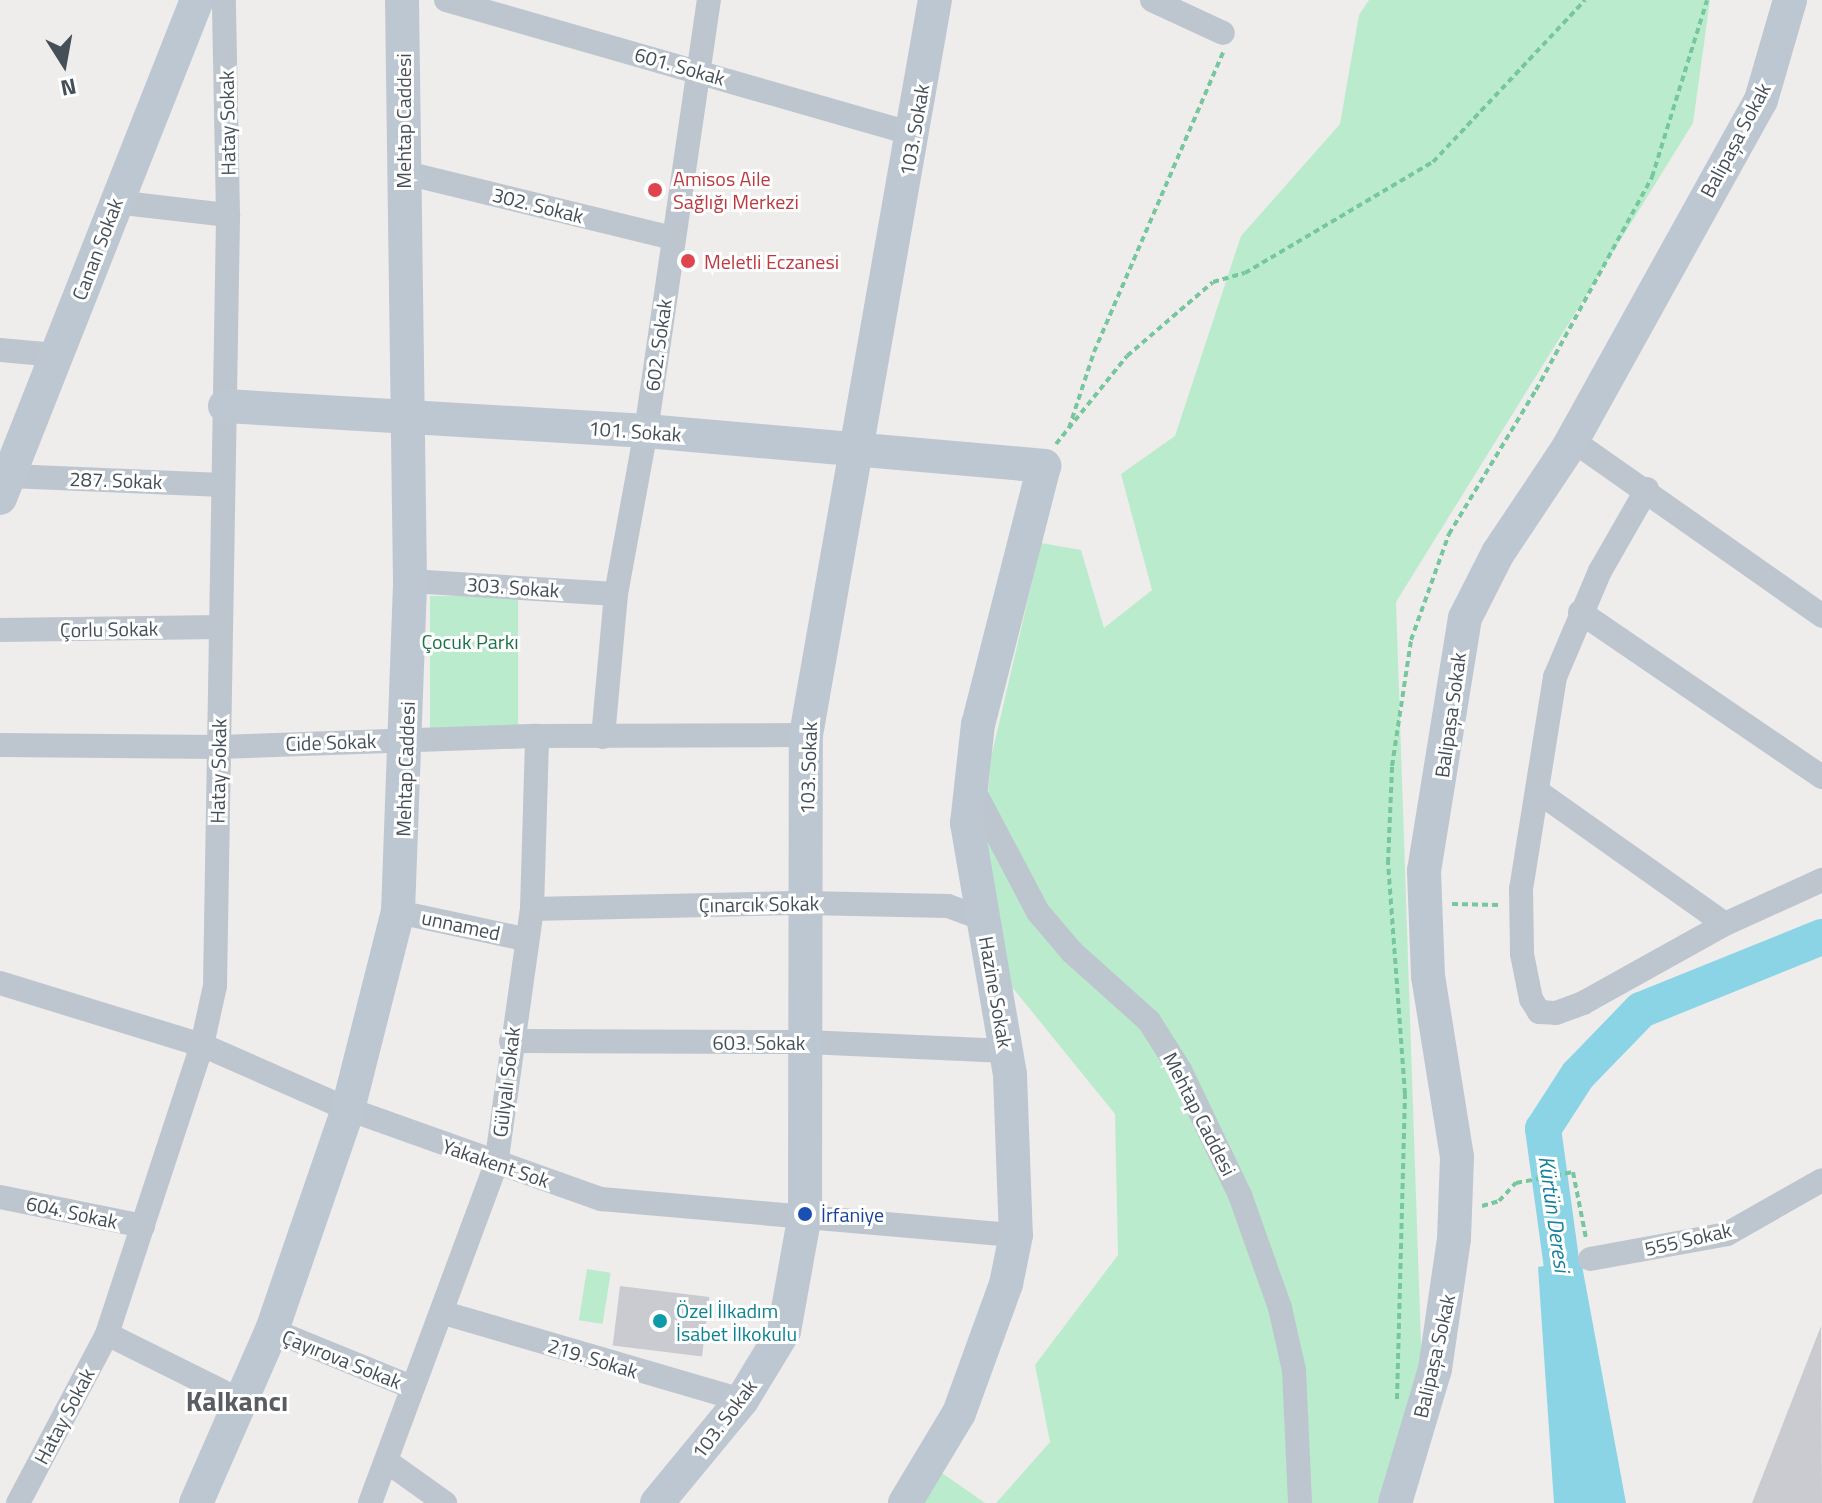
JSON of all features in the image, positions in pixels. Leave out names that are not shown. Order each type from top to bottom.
[{"type":"street","name":"Canan Sokak","points":[[4,487],[197,0]]},
{"type":"street","name":"Hatay Sokak","points":[[18,1503],[107,1334],[202,1045],[215,986],[228,215],[224,0]]},
{"type":"street","name":"Mehtap Caddesi","points":[[196,1503],[272,1330],[348,1109],[398,912],[407,739],[410,581],[402,0]]},
{"type":"street","name":"601. Sokak","points":[[446,0],[914,134]]},
{"type":"street","name":"602. Sokak","points":[[603,737],[616,594],[646,431],[709,0]]},
{"type":"street","name":"103. Sokak","points":[[657,1503],[742,1400],[784,1331],[805,1214],[806,735],[854,449],[914,134],[935,0]]},
{"type":"street","points":[[1152,0],[1223,33]]},
{"type":"street","name":"Balipaşa Sokak","points":[[1395,1503],[1435,1369],[1454,1239],[1457,1157],[1428,976],[1424,871],[1465,618],[1498,553],[1572,440],[1761,100],[1790,0]]},
{"type":"street","name":"302. Sokak","points":[[402,172],[673,238]]},
{"type":"street","points":[[115,202],[228,215]]},
{"type":"street","points":[[0,350],[56,355]]},
{"type":"street","name":"101. Sokak","points":[[225,406],[408,414],[646,431],[1044,466]]},
{"type":"street","points":[[1572,440],[1647,489],[1822,616]]},
{"type":"street","name":"Hazine Sokak","points":[[905,1503],[959,1413],[1006,1284],[1016,1235],[1006,1051],[984,919],[970,860],[971,784],[978,724],[1044,466]]},
{"type":"street","name":"287. Sokak","points":[[4,487],[223,485]]},
{"type":"street","points":[[1647,489],[1580,612],[1555,677],[1522,906],[1522,954],[1539,1012],[1556,1013],[1583,1003],[1725,924],[1822,880]]},
{"type":"street","name":"303. Sokak","points":[[410,581],[616,594]]},
{"type":"street","points":[[1580,612],[1822,777]]},
{"type":"street","name":"Çorlu Sokak","points":[[0,630],[219,627]]},
{"type":"street","name":"Cide Sokak","points":[[0,745],[218,747],[537,736],[806,735]]},
{"type":"street","name":"Gülyalı Sokak","points":[[370,1503],[389,1463],[412,1387],[444,1313],[496,1165],[524,939],[532,909],[537,736]]},
{"type":"street","name":"Mehtap Caddesi","points":[[971,784],[1038,912],[1072,952],[1149,1021],[1180,1070],[1240,1195],[1280,1308],[1294,1370],[1300,1503]]},
{"type":"street","points":[[1537,791],[1725,924]]},
{"type":"street","name":"Çınarcık Sokak","points":[[532,909],[805,903],[948,906],[984,919]]},
{"type":"street","name":"unnamed","points":[[398,912],[524,939]]},
{"type":"street","name":"Yakakent Sok","points":[[0,983],[202,1045],[348,1109],[496,1165],[601,1199],[805,1214],[1016,1235]]},
{"type":"street","name":"603. Sokak","points":[[511,1041],[807,1042],[1006,1051]]},
{"type":"street","name":"555 Sokak","points":[[1590,1259],[1727,1234],[1822,1180]]},
{"type":"street","name":"604. Sokak","points":[[0,1197],[143,1226]]},
{"type":"street","name":"219. Sokak","points":[[444,1313],[742,1400]]},
{"type":"street","name":"Çayırova Sokak","points":[[272,1330],[412,1387]]},
{"type":"street","points":[[107,1334],[242,1401]]},
{"type":"street","points":[[389,1463],[445,1503]]},
{"type":"path","points":[[1044,466],[1068,430],[1127,356],[1213,282],[1245,273],[1433,162],[1585,0]]},
{"type":"path","points":[[1068,430],[1094,352],[1223,59],[1223,33]]},
{"type":"path","points":[[1424,903],[1522,906]]},
{"type":"path","points":[[1482,1206],[1499,1201],[1516,1183],[1573,1172],[1590,1259]]},
{"type":"green space","points":[[1369,0],[1710,0],[1693,123],[1396,602],[1422,1374],[1382,1503],[996,1503],[1050,1442],[1035,1365],[1118,1255],[1115,1114],[1012,987],[984,843],[991,758],[1041,543],[1081,550],[1104,628],[1152,590],[1121,474],[1175,436],[1241,236],[1340,124],[1359,15]]},
{"type":"green space","name":"Çocuk Parkı","points":[[430,596],[518,596],[518,733],[430,733]]},
{"type":"green space","points":[[587,1269],[611,1273],[603,1324],[579,1320]]},
{"type":"green space","points":[[942,1473],[985,1503],[915,1503]]},
{"type":"water","points":[[1581,1260],[1626,1503],[1554,1503],[1538,1267]]},
{"type":"building","name":"Özel İlkadım İsabet İlkokulu","points":[[620,1286],[709,1297],[702,1357],[613,1346]]},
{"type":"building","points":[[1821,1326],[1822,1503],[1752,1503]]},
{"type":"waterway","name":"Kürtün Deresi","points":[[1568,1311],[1543,1129],[1578,1075],[1641,1010],[1822,937]]},
{"type":"place","name":"Amisos Aile Sağlığı Merkezi","points":[[655,190]]},
{"type":"place","name":"Meletli Eczanesi","points":[[688,261]]},
{"type":"place","name":"İrfaniye","points":[[805,1214]]},
{"type":"place","name":"Özel İlkadım İsabet İlkokulu","points":[[660,1321]]},
{"type":"district","name":"Kalkancı","points":[[237,1401]]}]
